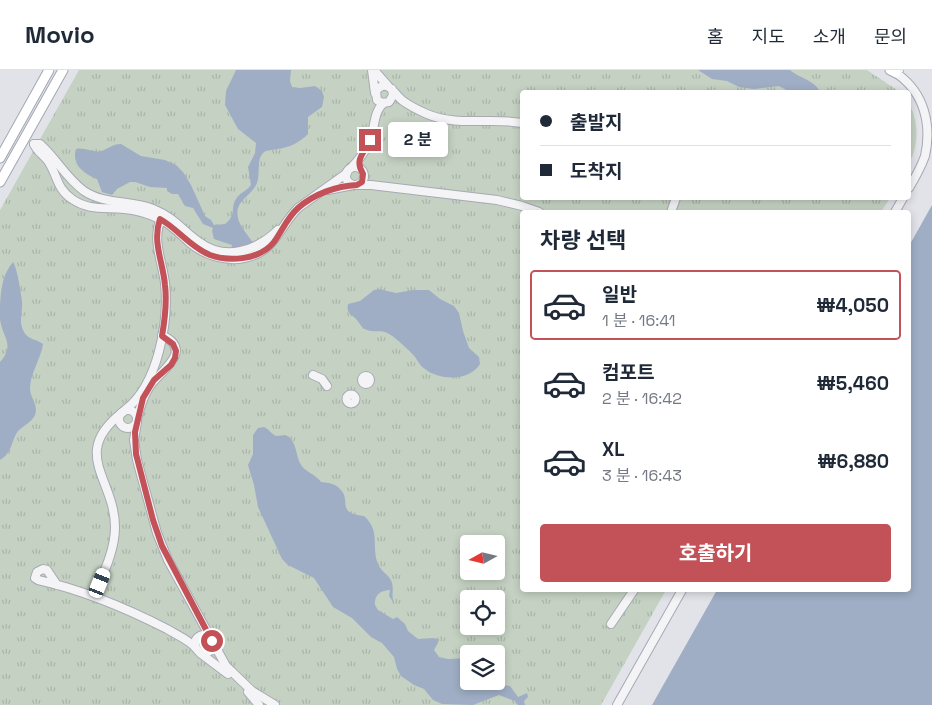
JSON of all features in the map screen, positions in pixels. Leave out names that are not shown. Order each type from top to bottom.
[{"type":"main road","points":[[0,158],[49,70]]},
{"type":"main road","points":[[0,182],[63,70]]},
{"type":"street","points":[[373,70],[400,99],[426,114],[445,120],[466,122],[504,121],[520,123]]},
{"type":"street","points":[[373,70],[376,116]]},
{"type":"street","points":[[895,71],[919,95],[926,110],[929,128],[926,155],[911,184]]},
{"type":"street","points":[[376,96],[381,86],[390,88]]},
{"type":"street","points":[[161,217],[139,205],[104,200],[86,192],[70,178],[48,151],[40,144],[34,144],[36,150],[51,165],[59,186],[67,195],[81,204],[92,208],[137,211],[161,217],[180,224],[207,247],[236,256],[258,249],[286,223],[298,208],[349,171],[359,160],[370,140],[379,108],[388,102],[393,95],[390,88]]},
{"type":"street","points":[[376,96],[379,102],[400,99]]},
{"type":"street","points":[[359,160],[360,169],[371,185]]},
{"type":"street","points":[[349,171],[360,169]]},
{"type":"street","points":[[349,171],[348,182],[355,185],[371,185],[497,200],[534,210]]},
{"type":"street","points":[[321,193],[355,185],[362,182],[364,177]]},
{"type":"street","points":[[59,186],[70,178]]},
{"type":"street","points":[[81,204],[86,192]]},
{"type":"street","points":[[94,596],[110,557],[115,530],[111,499],[99,472],[97,462],[98,444],[108,424],[136,400],[145,386],[156,359],[162,336],[166,298],[156,234],[161,217]]},
{"type":"street","points":[[162,336],[173,344],[176,351],[175,358],[171,365],[154,380],[146,392],[141,403],[135,436],[137,460],[157,533],[168,560],[226,666],[259,696],[275,705]]},
{"type":"street","points":[[313,375],[322,379],[327,386]]},
{"type":"street","points":[[124,411],[133,411],[137,420]]},
{"type":"street","points":[[124,411],[119,419],[124,426]]},
{"type":"street","points":[[124,426],[133,426],[137,420]]},
{"type":"street","points":[[108,424],[116,422],[131,430],[135,436]]},
{"type":"street","points":[[57,585],[94,596],[149,620],[209,652],[213,646],[208,636],[197,644]]},
{"type":"street","points":[[611,624],[633,592]]},
{"type":"street","points":[[617,705],[681,592]]},
{"type":"street","points":[[197,644],[205,632],[205,626]]},
{"type":"street","points":[[197,644],[259,705]]},
{"type":"green space","points":[[79,70],[867,70],[897,90],[520,90],[520,200],[889,200],[882,210],[520,210],[520,592],[665,592],[601,705],[0,705],[0,210]]},
{"type":"green space","points":[[911,109],[916,126],[915,149],[911,158]]},
{"type":"water","points":[[236,70],[291,70],[290,81],[292,87],[315,86],[322,91],[324,97],[322,107],[308,117],[308,134],[294,144],[266,151],[259,161],[257,183],[238,207],[237,212],[240,224],[254,244],[231,250],[232,245],[214,239],[213,228],[203,224],[193,208],[185,206],[178,194],[172,194],[167,191],[167,188],[150,187],[130,182],[117,189],[112,195],[102,192],[97,179],[83,171],[77,164],[75,159],[76,149],[98,151],[121,144],[141,156],[165,160],[176,165],[183,172],[205,216],[214,225],[225,224],[231,218],[234,202],[237,197],[251,185],[248,167],[255,153],[256,143],[238,129],[225,105],[226,91]]},
{"type":"water","points":[[698,70],[790,70],[811,82],[819,90],[786,90],[779,86],[754,89],[739,87],[727,81],[712,79]]},
{"type":"water","points":[[932,205],[932,705],[652,705],[716,592],[911,592],[911,242]]},
{"type":"water","points":[[13,262],[21,297],[22,328],[28,337],[43,344],[30,383],[30,392],[36,408],[35,415],[30,422],[18,431],[7,454],[0,460],[0,362],[5,356],[8,346],[0,319],[1,297],[5,275]]},
{"type":"water","points":[[379,289],[396,293],[429,290],[440,299],[454,306],[459,313],[469,348],[479,357],[480,364],[469,374],[454,377],[439,376],[423,368],[415,357],[391,335],[363,328],[348,311],[348,304],[360,301],[374,290]]},
{"type":"water","points":[[264,427],[275,435],[289,437],[294,443],[300,463],[304,469],[321,482],[338,487],[345,497],[347,509],[350,512],[364,516],[369,522],[374,533],[378,564],[391,580],[393,586],[394,603],[389,596],[390,590],[383,591],[378,594],[376,599],[375,605],[378,610],[393,619],[397,617],[405,624],[408,631],[418,639],[438,639],[434,650],[439,657],[460,658],[460,690],[505,690],[505,685],[510,686],[518,697],[527,693],[528,697],[524,701],[525,705],[518,705],[515,701],[499,695],[473,705],[442,704],[433,700],[424,689],[401,676],[394,657],[382,643],[371,637],[352,618],[333,607],[314,578],[288,565],[282,559],[258,507],[248,465],[253,454],[253,435],[258,428]]},
{"type":"route","points":[[212,641],[198,611],[168,560],[162,546],[149,505],[135,446],[135,432],[143,398],[154,380],[171,365],[176,354],[172,342],[162,336],[166,298],[156,234],[160,219],[169,224],[191,244],[212,255],[236,259],[252,256],[273,243],[291,215],[305,202],[332,189],[360,184],[364,177],[359,166],[359,160],[370,140]]}]
